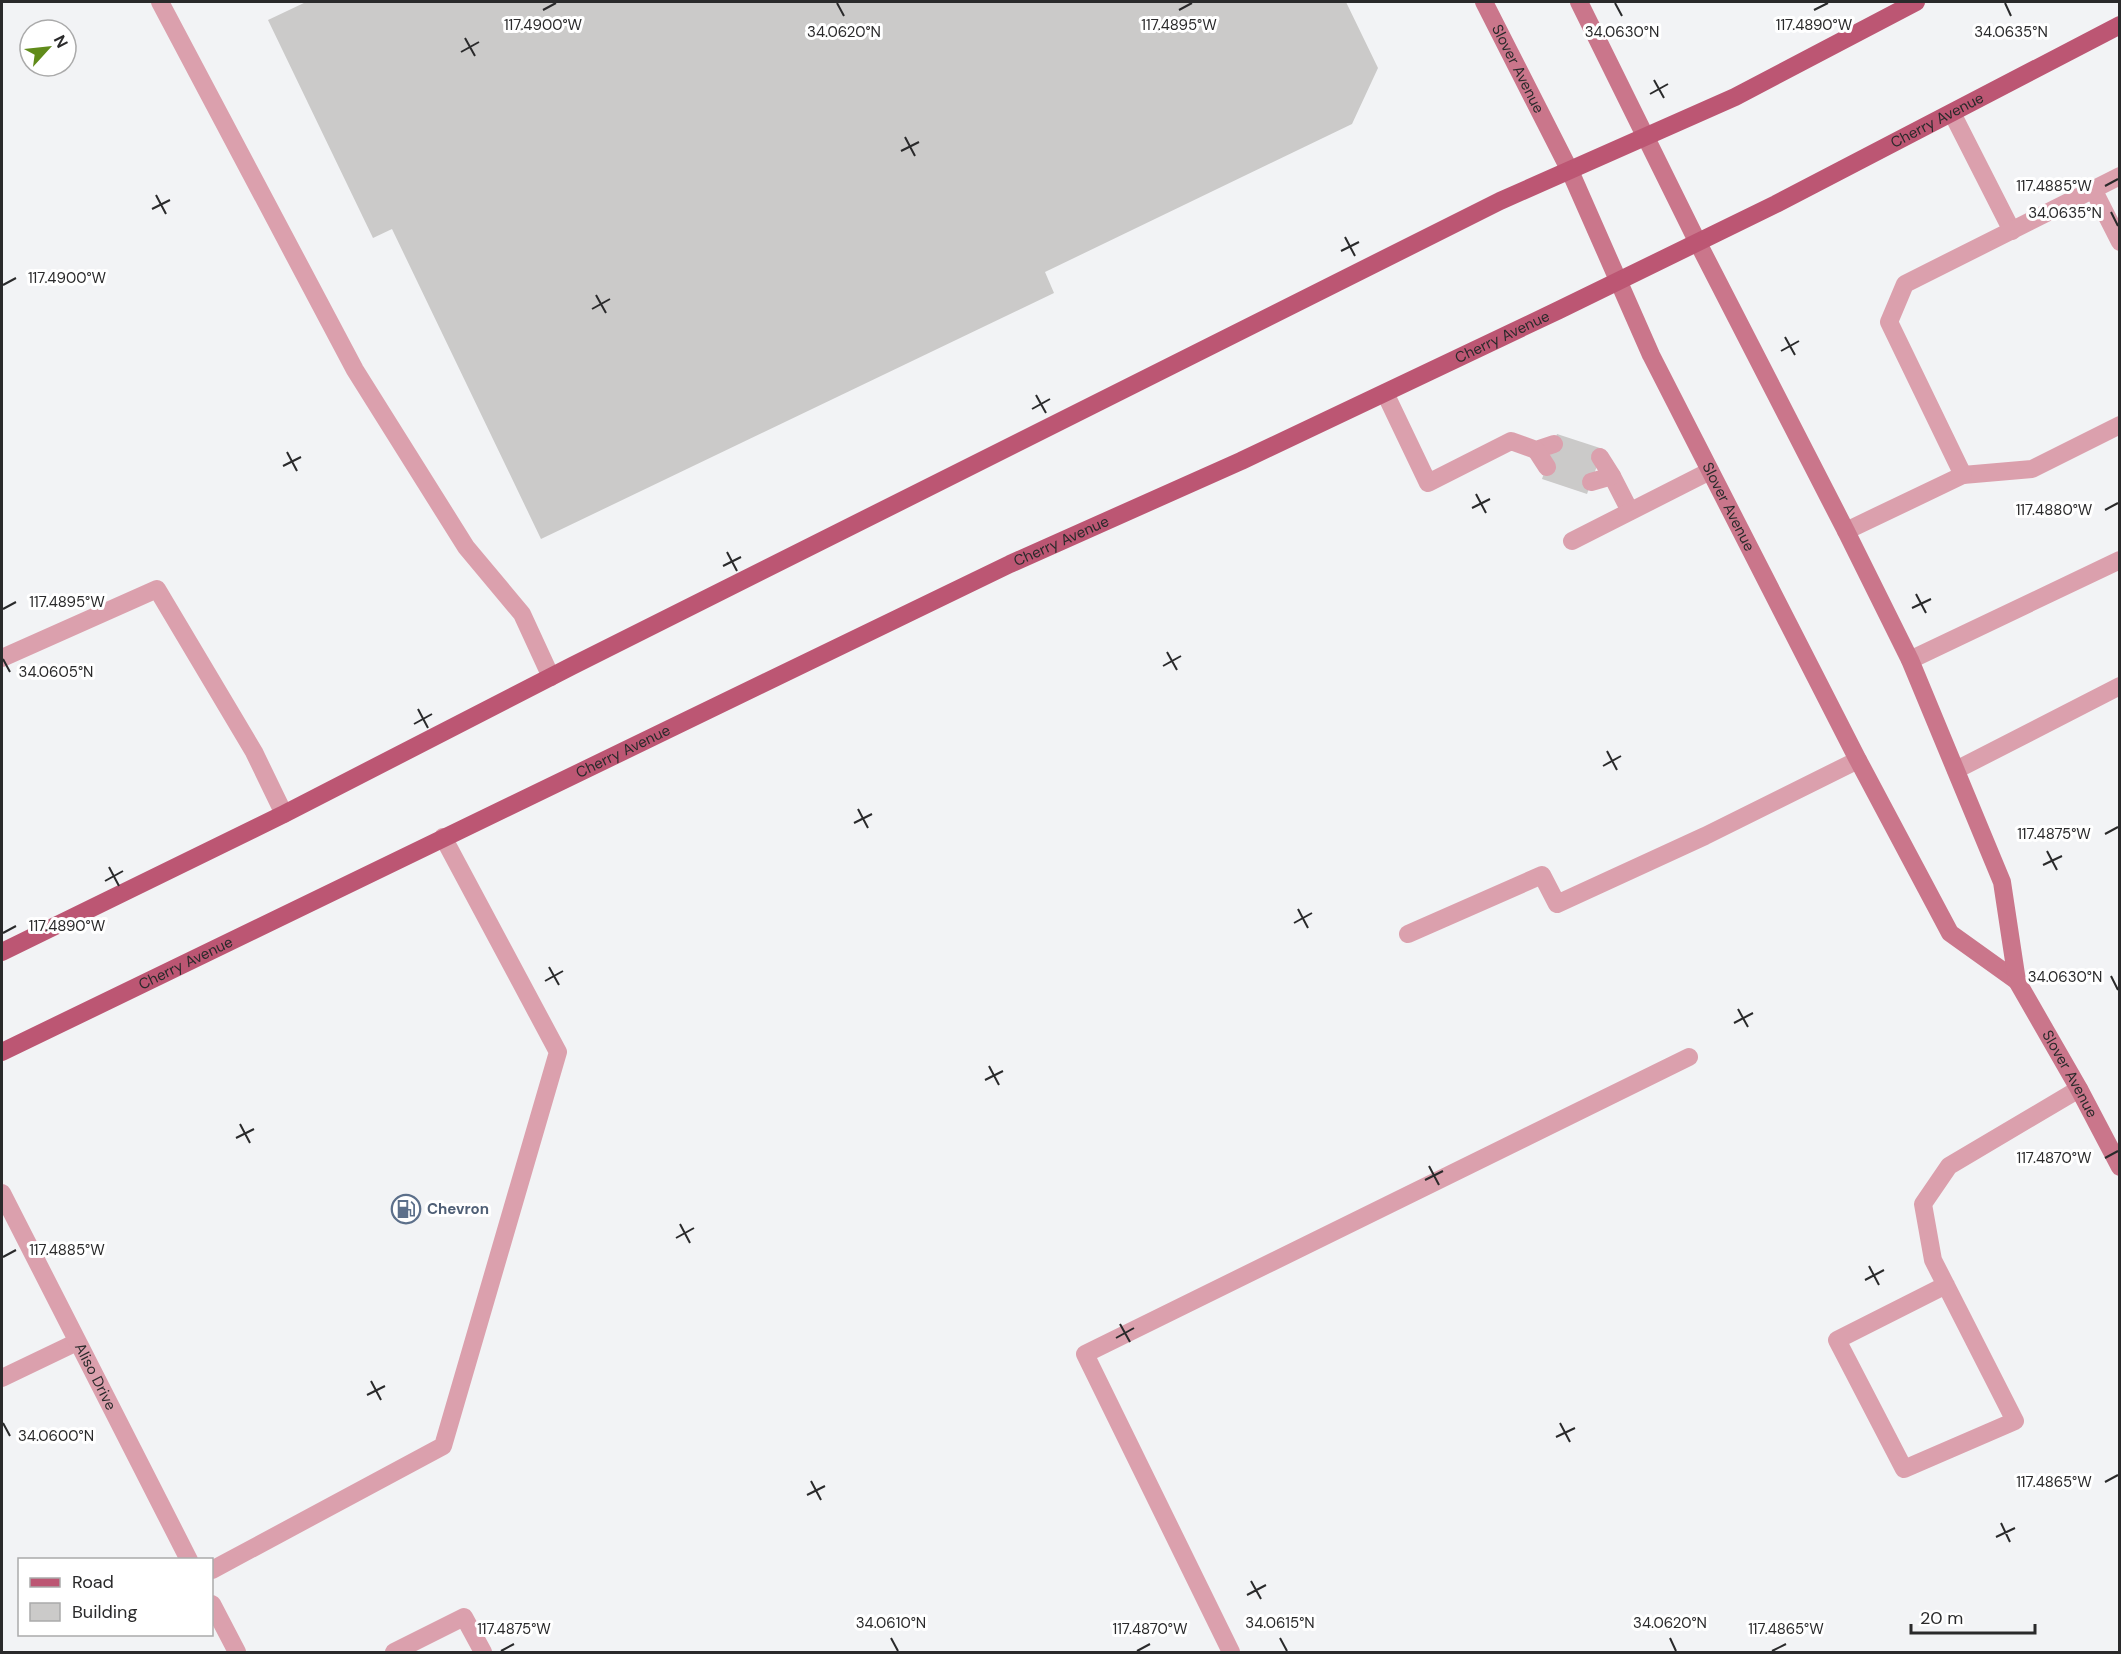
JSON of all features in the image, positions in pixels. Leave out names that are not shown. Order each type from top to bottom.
[{"type":"main road","name":"Slover Avenue","points":[[1484,2],[1570,171],[1652,355],[1710,471],[1858,760],[1950,933],[2017,981]]},
{"type":"main road","name":"Slover Avenue","points":[[1579,2],[1697,241],[1910,660],[2002,882],[2017,981],[2079,1089],[2120,1167]]},
{"type":"main road","points":[[2,952],[284,814],[551,677],[1500,201],[1735,97],[1916,2]]},
{"type":"main road","name":"Cherry Avenue","points":[[2,1052],[1010,564],[1231,466],[1776,204],[2120,26]]},
{"type":"street","points":[[160,2],[355,370],[466,547],[522,614],[551,677]]},
{"type":"street","points":[[1952,113],[2012,231]]},
{"type":"street","points":[[1963,475],[1889,322],[1905,284],[2120,176]]},
{"type":"street","points":[[2093,189],[2120,242]]},
{"type":"street","points":[[1385,393],[1428,483],[1510,441],[1536,450],[1554,444]]},
{"type":"street","points":[[1846,531],[1963,475],[2032,469],[2120,424]]},
{"type":"street","points":[[1536,450],[1546,467]]},
{"type":"street","points":[[1600,457],[1630,511]]},
{"type":"street","points":[[1572,541],[1710,471]]},
{"type":"street","points":[[1591,482],[1612,476]]},
{"type":"street","points":[[1910,660],[2120,560]]},
{"type":"street","points":[[2,658],[157,589],[254,752],[284,814]]},
{"type":"street","points":[[1956,770],[2120,686]]},
{"type":"street","points":[[1408,934],[1542,875],[1557,904],[1705,837],[1858,760]]},
{"type":"street","points":[[213,1569],[443,1446],[558,1052],[443,837]]},
{"type":"street","points":[[1231,1653],[1085,1354],[1689,1057]]},
{"type":"street","points":[[1946,1286],[1837,1340],[1904,1469],[2014,1421],[1933,1260],[1923,1204],[1949,1166],[2079,1089]]},
{"type":"street","name":"Aliso Drive","points":[[2,1193],[188,1558]]},
{"type":"street","points":[[2,1378],[77,1342]]},
{"type":"street","points":[[213,1606],[237,1653]]},
{"type":"street","points":[[394,1653],[464,1617],[483,1653]]},
{"type":"building","points":[[306,2],[1346,2],[1378,68],[1352,124],[1045,272],[1054,293],[541,539],[392,229],[373,238],[268,20]]},
{"type":"building","points":[[1557,434],[1603,449],[1587,494],[1542,479]]},
{"type":"place","name":"Chevron","points":[[406,1209]]}]
